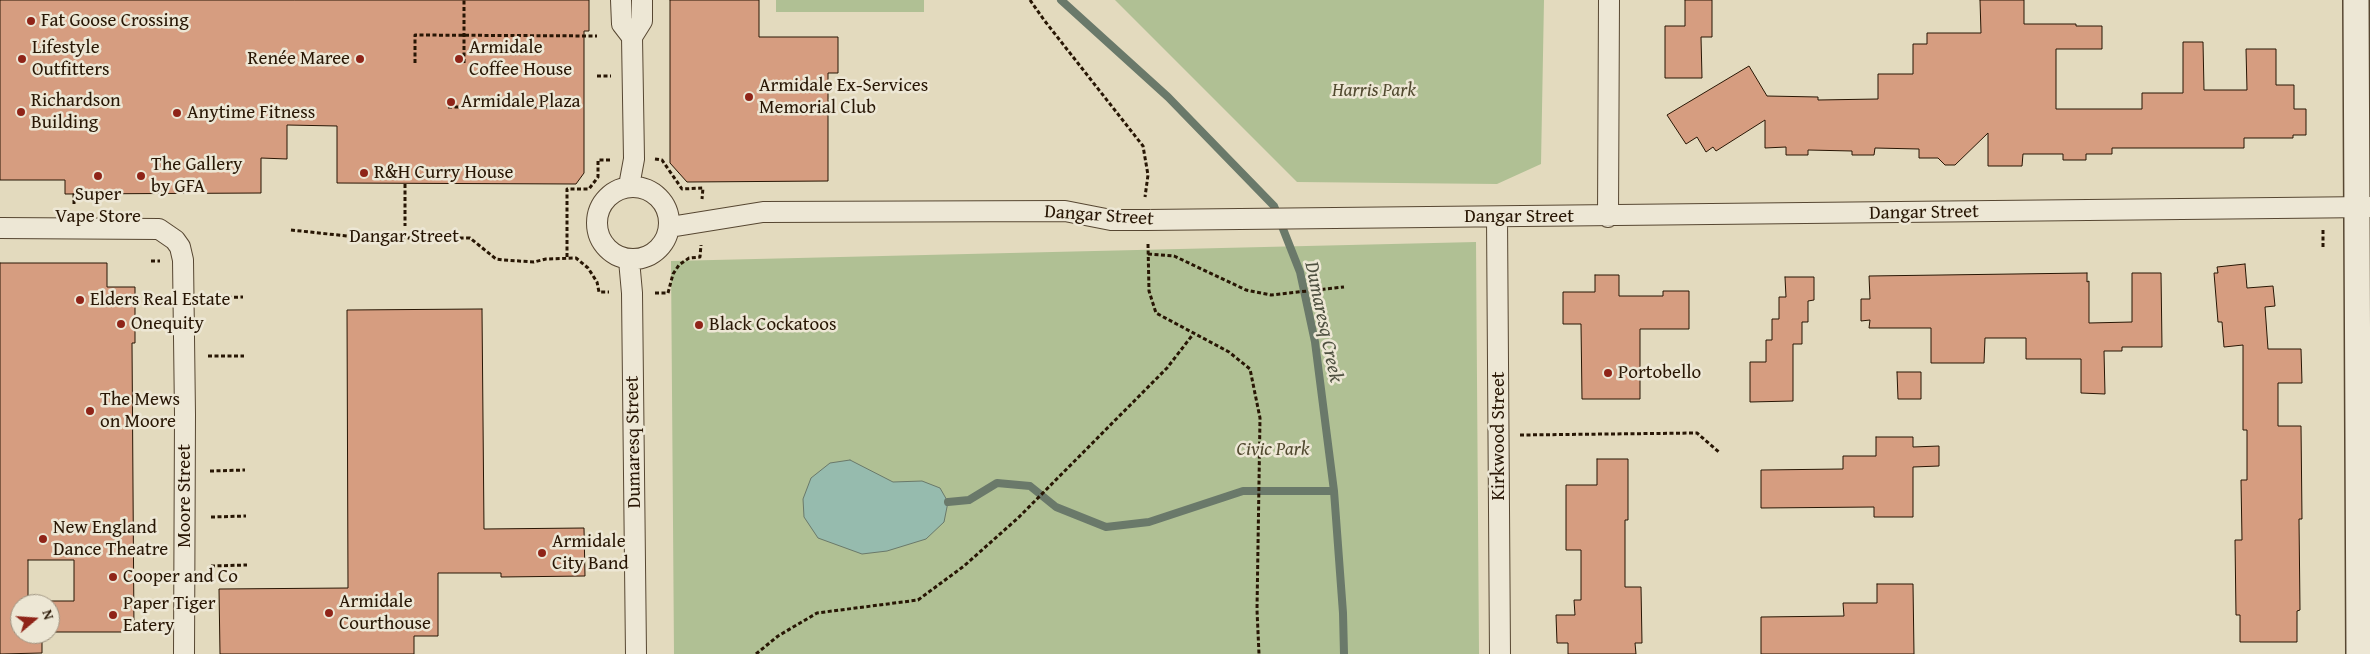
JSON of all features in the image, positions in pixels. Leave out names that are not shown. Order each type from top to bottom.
[{"type":"street","points":[[621,0],[622,24],[632,38]]},
{"type":"street","points":[[629,186],[634,159],[632,38],[642,21],[642,0]]},
{"type":"street","points":[[1608,217],[1609,0]]},
{"type":"street","points":[[2356,0],[2364,208],[2359,654]]},
{"type":"street","points":[[629,186],[646,189],[660,198],[669,210],[670,227],[666,241],[656,252],[643,259],[629,260],[615,256],[605,247],[598,235],[599,209],[606,198],[617,190],[629,186]]},
{"type":"street","name":"Dangar Street","points":[[670,227],[763,212],[1065,211],[1111,220],[1608,217],[2364,208]]},
{"type":"street","name":"Kirkwood Street","points":[[1497,217],[1500,654]]},
{"type":"street","name":"Moore Street","points":[[0,228],[159,229],[175,240],[180,247],[183,260],[185,415],[184,654]]},
{"type":"street","name":"Dumaresq Street","points":[[629,260],[632,303],[636,654]]},
{"type":"path","points":[[464,0],[464,63]]},
{"type":"path","points":[[1030,0],[1143,146],[1148,175],[1145,201]]},
{"type":"path","points":[[415,63],[415,35],[597,36]]},
{"type":"path","points":[[598,76],[605,76]]},
{"type":"path","points":[[448,107],[564,107]]},
{"type":"path","points":[[652,159],[662,160],[682,188],[703,188],[702,198]]},
{"type":"path","points":[[567,258],[567,189],[589,190],[598,177],[598,160],[609,160]]},
{"type":"path","points":[[405,184],[405,226]]},
{"type":"path","points":[[74,193],[74,204]]},
{"type":"path","name":"Dangar Street","points":[[291,230],[366,238],[470,238],[496,259],[534,262],[546,258],[576,258],[588,268],[597,282],[599,292],[609,292]]},
{"type":"path","points":[[2323,231],[2323,247]]},
{"type":"path","points":[[1148,241],[1149,291],[1156,312],[1229,352],[1250,368],[1260,418],[1261,470],[1257,610],[1259,654]]},
{"type":"path","points":[[659,293],[668,294],[673,274],[680,264],[689,258],[700,256],[701,243]]},
{"type":"path","points":[[1148,254],[1174,256],[1246,290],[1271,295],[1344,287]]},
{"type":"path","points":[[208,298],[243,297]]},
{"type":"path","points":[[756,654],[778,636],[818,613],[918,600],[964,566],[1018,518],[1167,368],[1194,333]]},
{"type":"path","points":[[208,356],[244,356]]},
{"type":"path","points":[[1516,435],[1697,433],[1720,453]]},
{"type":"path","points":[[210,471],[245,470]]},
{"type":"path","points":[[211,517],[246,516]]},
{"type":"path","points":[[134,551],[148,551]]},
{"type":"path","points":[[212,566],[247,565]]},
{"type":"green space","points":[[776,0],[924,0],[924,12],[776,12]]},
{"type":"green space","name":"Harris Park","points":[[1115,0],[1544,0],[1541,164],[1497,184],[1297,182]]},
{"type":"green space","name":"Civic Park","points":[[1476,242],[1479,654],[674,654],[671,261]]},
{"type":"water","points":[[850,460],[893,482],[922,481],[940,488],[948,502],[944,522],[926,539],[887,551],[862,554],[818,538],[804,517],[803,499],[811,478],[830,463]]},
{"type":"building","points":[[0,0],[589,0],[589,31],[584,31],[584,173],[576,184],[337,183],[337,126],[287,125],[287,159],[261,158],[261,193],[65,194],[65,180],[0,180]]},
{"type":"building","name":"Armidale Ex-Services Memorial Club","points":[[670,0],[759,0],[759,37],[838,37],[838,73],[828,73],[828,181],[687,182],[670,163]]},
{"type":"building","points":[[1685,0],[1712,0],[1712,37],[1701,37],[1702,78],[1665,78],[1665,26],[1685,26]]},
{"type":"building","points":[[1980,0],[2024,0],[2024,24],[2102,26],[2102,49],[2056,49],[2056,109],[2142,109],[2142,93],[2183,93],[2183,42],[2203,42],[2204,90],[2247,90],[2246,49],[2276,49],[2276,85],[2294,85],[2294,109],[2306,109],[2306,135],[2293,135],[2293,138],[2244,138],[2244,148],[2112,148],[2112,154],[2086,154],[2086,160],[2063,160],[2063,154],[2023,154],[2022,166],[1988,166],[1988,133],[1955,165],[1945,165],[1938,158],[1919,158],[1919,149],[1875,148],[1874,155],[1852,155],[1852,151],[1808,150],[1808,155],[1786,155],[1786,147],[1765,148],[1765,120],[1716,151],[1713,147],[1706,152],[1697,137],[1686,144],[1667,115],[1749,66],[1767,96],[1818,97],[1818,100],[1878,99],[1878,74],[1913,74],[1913,44],[1927,44],[1927,33],[1981,33]]},
{"type":"building","points":[[0,263],[107,263],[107,287],[135,287],[135,343],[132,343],[134,632],[60,632],[60,601],[74,601],[74,560],[28,560],[28,594],[10,594],[10,644],[42,644],[42,653],[0,654]]},
{"type":"building","points":[[2245,264],[2247,288],[2273,286],[2275,306],[2265,307],[2268,349],[2301,349],[2302,383],[2278,383],[2278,426],[2301,426],[2302,519],[2299,519],[2300,610],[2297,611],[2297,642],[2240,642],[2240,615],[2236,615],[2235,540],[2242,540],[2241,480],[2247,480],[2247,430],[2243,430],[2243,345],[2224,347],[2222,322],[2218,322],[2214,273],[2218,273],[2217,267]]},
{"type":"building","points":[[2087,273],[2087,282],[2089,281],[2089,323],[2132,322],[2132,273],[2161,273],[2162,347],[2122,347],[2122,351],[2104,351],[2105,394],[2081,393],[2081,359],[2026,359],[2026,338],[1985,338],[1984,363],[1931,363],[1931,328],[1869,328],[1870,320],[1861,321],[1861,299],[1870,299],[1869,276]]},
{"type":"building","points":[[1595,275],[1619,275],[1619,296],[1663,296],[1663,291],[1689,291],[1689,329],[1640,329],[1640,399],[1582,399],[1581,324],[1563,324],[1563,292],[1595,292]]},
{"type":"building","points":[[1785,277],[1814,277],[1814,300],[1808,301],[1808,322],[1802,322],[1802,344],[1793,344],[1793,401],[1750,402],[1750,362],[1766,362],[1766,340],[1772,340],[1772,319],[1779,319],[1779,297],[1786,297]]},
{"type":"building","points":[[482,309],[484,529],[584,528],[585,576],[501,577],[501,573],[438,573],[438,636],[414,636],[414,654],[220,654],[219,589],[348,588],[347,310]]},
{"type":"building","points":[[1897,372],[1921,372],[1921,399],[1898,399]]},
{"type":"building","points":[[1876,437],[1913,437],[1913,447],[1939,446],[1939,466],[1913,467],[1913,517],[1874,517],[1874,507],[1761,508],[1761,470],[1843,469],[1843,456],[1876,456]]},
{"type":"building","points":[[1597,459],[1628,459],[1628,520],[1625,520],[1625,587],[1641,587],[1642,643],[1635,643],[1636,654],[1568,654],[1568,643],[1557,643],[1556,615],[1575,615],[1574,600],[1581,600],[1581,550],[1566,550],[1566,485],[1597,485]]},
{"type":"building","points":[[1877,584],[1913,584],[1914,654],[1761,654],[1761,617],[1844,616],[1843,603],[1877,603]]},
{"type":"waterway","name":"Dumaresq Creek","points":[[1061,0],[1168,97],[1274,206],[1300,272],[1315,342],[1334,491],[1343,613],[1344,654]]},
{"type":"waterway","points":[[948,502],[969,500],[997,483],[1030,486],[1056,507],[1106,527],[1149,522],[1243,491],[1334,491]]},
{"type":"place","name":"Fat Goose Crossing","points":[[31,21]]},
{"type":"place","name":"Lifestyle Outfitters","points":[[22,59]]},
{"type":"place","name":"Renée Maree","points":[[360,59]]},
{"type":"place","name":"Armidale Coffee House","points":[[459,59]]},
{"type":"place","name":"Armidale Ex-Services Memorial Club","points":[[749,97]]},
{"type":"place","name":"Armidale Plaza","points":[[451,102]]},
{"type":"place","name":"Richardson Building","points":[[21,112]]},
{"type":"place","name":"Anytime Fitness","points":[[177,113]]},
{"type":"place","name":"R&H Curry House","points":[[364,173]]},
{"type":"place","name":"Super Vape Store","points":[[98,176]]},
{"type":"place","name":"The Gallery by GFA","points":[[141,176]]},
{"type":"place","name":"Elders Real Estate","points":[[80,300]]},
{"type":"place","name":"Onequity","points":[[121,324]]},
{"type":"place","name":"Black Cockatoos","points":[[699,325]]},
{"type":"place","name":"Portobello","points":[[1608,373]]},
{"type":"place","name":"The Mews on Moore","points":[[90,411]]},
{"type":"place","name":"New England Dance Theatre","points":[[43,539]]},
{"type":"place","name":"Armidale City Band","points":[[542,553]]},
{"type":"place","name":"Cooper and Co","points":[[113,577]]},
{"type":"place","name":"Armidale Courthouse","points":[[329,613]]},
{"type":"place","name":"Paper Tiger Eatery","points":[[113,615]]}]
